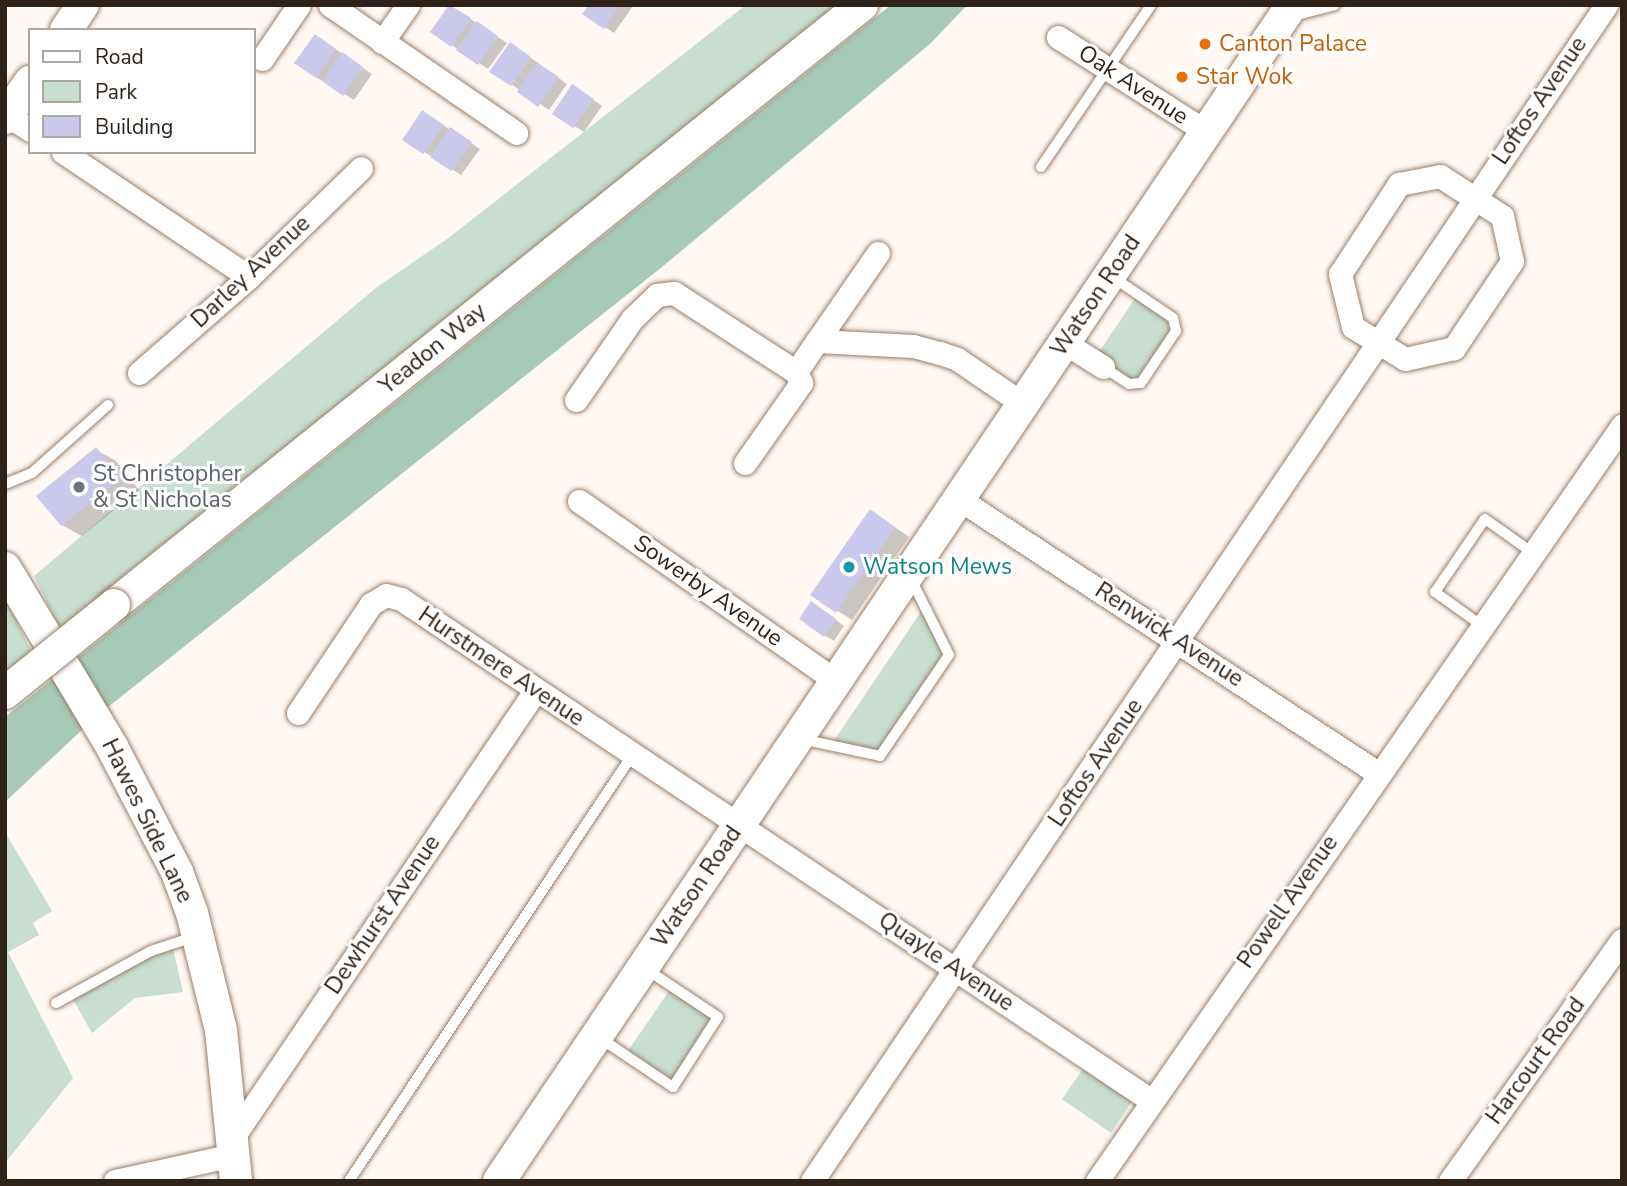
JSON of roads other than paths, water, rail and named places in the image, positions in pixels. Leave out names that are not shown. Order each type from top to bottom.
[{"type":"street","points":[[67,28],[83,5]]},
{"type":"street","points":[[262,59],[299,5]]},
{"type":"street","points":[[330,5],[516,133]]},
{"type":"street","points":[[382,42],[408,5]]},
{"type":"street","name":"Yeadon Way","points":[[5,693],[862,5]]},
{"type":"street","name":"Loftos Avenue","points":[[812,1181],[1380,344],[1606,5]]},
{"type":"street","name":"Watson Road","points":[[499,1181],[1065,343],[1123,284],[1208,133],[1287,12]]},
{"type":"street","name":"Oak Avenue","points":[[1058,37],[1208,133]]},
{"type":"street","points":[[14,121],[28,87]]},
{"type":"street","points":[[66,154],[249,277]]},
{"type":"street","name":"Darley Avenue","points":[[139,373],[249,277],[361,168]]},
{"type":"street","points":[[1440,176],[1476,199],[1502,216],[1512,261],[1454,348],[1405,359],[1353,327],[1340,274],[1399,184],[1440,176]]},
{"type":"street","points":[[796,372],[878,253]]},
{"type":"street","points":[[576,400],[632,319],[657,295],[674,293],[796,372],[801,383],[745,463]]},
{"type":"street","points":[[817,341],[913,346],[940,353],[957,359],[1023,404]]},
{"type":"street","points":[[1065,343],[1103,367]]},
{"type":"street","name":"Powell Avenue","points":[[1097,1181],[1377,773],[1622,426]]},
{"type":"street","name":"Renwick Avenue","points":[[959,499],[1179,640],[1377,773]]},
{"type":"street","name":"Sowerby Avenue","points":[[579,501],[836,681]]},
{"type":"street","name":"Hawes Side Lane","points":[[5,568],[112,747],[177,872],[198,935],[221,1030],[234,1158]]},
{"type":"street","name":"Hurstmere Avenue","points":[[298,713],[371,604],[386,595],[401,599],[739,824]]},
{"type":"street","name":"Dewhurst Avenue","points":[[234,1158],[536,691]]},
{"type":"street","name":"Quayle Avenue","points":[[739,824],[1152,1101]]},
{"type":"street","name":"Harcourt Road","points":[[1450,1181],[1622,940]]},
{"type":"street","points":[[115,1181],[234,1158]]},
{"type":"lane","points":[[1041,167],[1151,5]]},
{"type":"lane","name":"Watson Road","points":[[1287,12],[1335,5]]},
{"type":"lane","name":"Watson Road","points":[[1103,367],[1129,384],[1141,383],[1176,331],[1173,318],[1123,284]]},
{"type":"lane","points":[[5,485],[32,473],[108,405]]},
{"type":"lane","points":[[1481,625],[1435,592],[1485,519],[1533,553]]},
{"type":"lane","points":[[797,739],[880,757],[919,700],[949,655],[909,573]]},
{"type":"lane","points":[[349,1181],[633,754]]},
{"type":"lane","points":[[57,1003],[151,951],[198,935]]},
{"type":"lane","name":"Watson Road","points":[[598,1037],[673,1087],[718,1017],[644,967]]},
{"type":"place","name":"Canton Palace","points":[[1205,44]]},
{"type":"place","name":"Star Wok","points":[[1182,77]]},
{"type":"place","name":"St Christopher & St Nicholas","points":[[79,487]]},
{"type":"place","name":"Watson Mews","points":[[849,567]]}]
